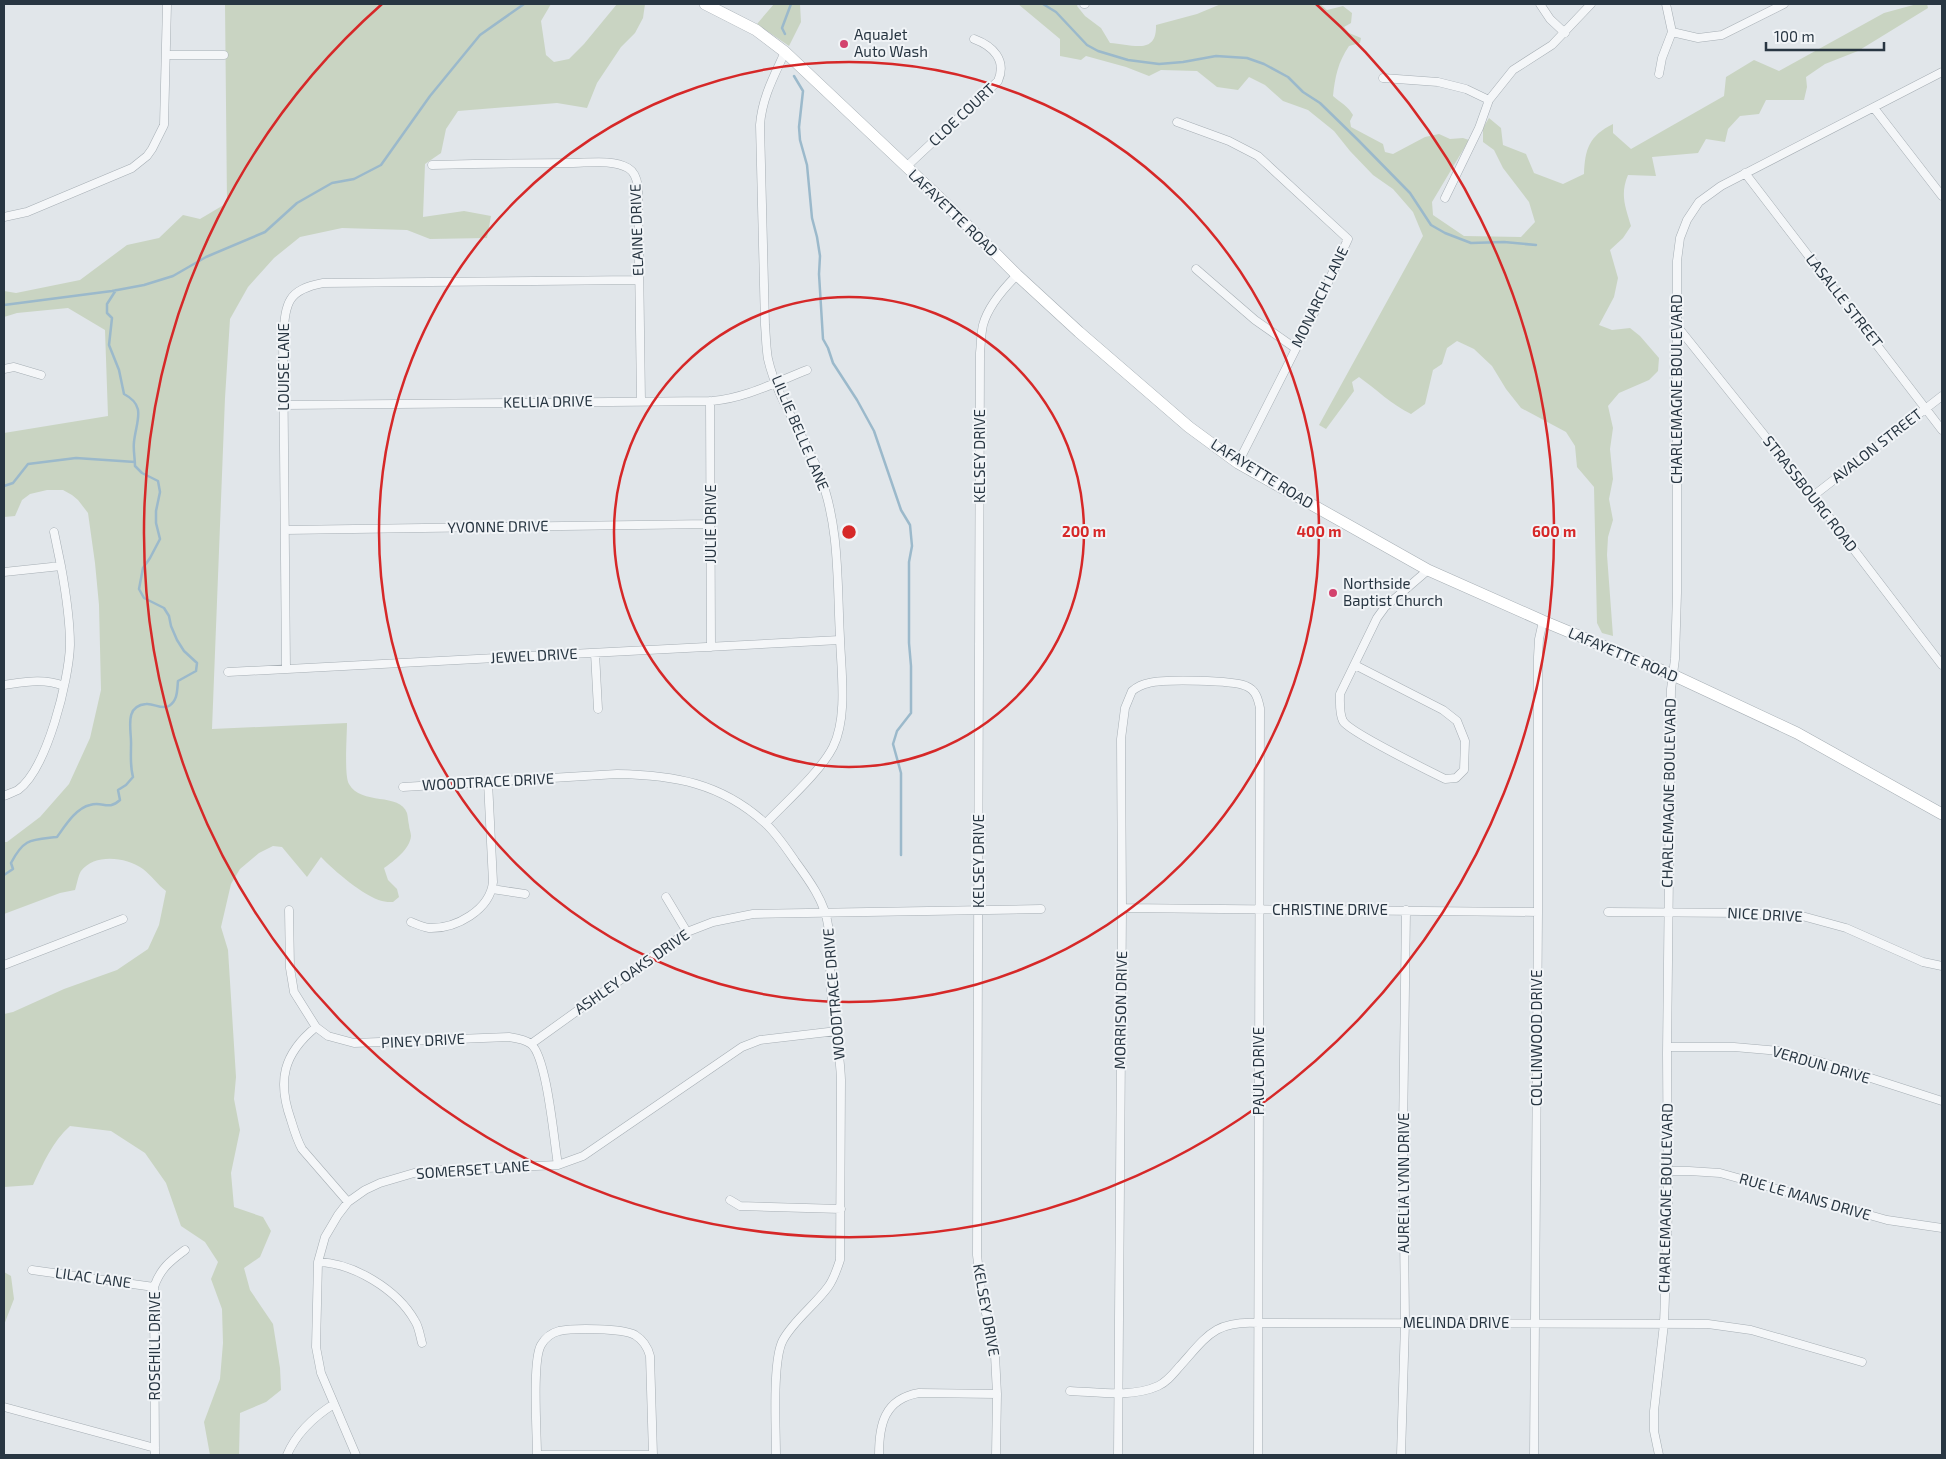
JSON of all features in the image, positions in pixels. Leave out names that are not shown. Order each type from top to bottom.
[{"type":"main road","name":"LAFAYETTE ROAD","points":[[705,4],[756,30],[784,52],[1079,332],[1189,427],[1238,462],[1428,570],[1543,622],[1672,675],[1797,733],[1942,814]]},
{"type":"street","points":[[4,217],[27,212],[132,168],[147,156],[158,140],[164,125],[167,4]]},
{"type":"street","points":[[1540,4],[1550,19],[1565,33]]},
{"type":"street","points":[[1445,198],[1479,128],[1488,100],[1513,70],[1552,45],[1591,4]]},
{"type":"street","points":[[1659,74],[1662,58],[1672,32],[1666,4]]},
{"type":"street","points":[[1672,32],[1698,38],[1722,35],[1784,4]]},
{"type":"street","name":"CLOE COURT","points":[[906,167],[998,81],[1002,73],[998,56],[986,44],[974,39]]},
{"type":"street","name":"LILLIE BELLE LANE","points":[[766,823],[814,772],[833,747],[841,717],[842,689],[834,539],[828,498],[819,472],[776,382],[768,358],[765,325],[760,125],[761,110],[765,96],[784,52]]},
{"type":"street","points":[[166,55],[224,55]]},
{"type":"street","name":"CHARLEMAGNE BOULEVARD","points":[[1659,1455],[1654,1431],[1654,1411],[1664,1324],[1668,1222],[1667,1047],[1670,689],[1675,659],[1677,596],[1676,325],[1677,261],[1680,238],[1687,220],[1700,202],[1709,194],[1745,173],[1942,72]]},
{"type":"street","points":[[1383,78],[1438,82],[1466,89],[1488,100]]},
{"type":"street","points":[[1874,108],[1942,196]]},
{"type":"street","name":"MONARCH LANE","points":[[1177,122],[1229,141],[1258,156],[1348,240],[1314,313],[1238,462]]},
{"type":"street","name":"ELAINE DRIVE","points":[[432,165],[612,163],[628,168],[633,172],[637,179],[638,187],[641,402]]},
{"type":"street","name":"LASALLE STREET","points":[[1745,173],[1942,430]]},
{"type":"street","points":[[1196,269],[1272,334],[1295,348]]},
{"type":"street","name":"KELSEY DRIVE","points":[[996,1455],[997,1394],[995,1355],[981,1290],[977,1255],[980,353],[982,331],[987,316],[994,302],[1017,275]]},
{"type":"street","name":"LOUISE LANE","points":[[286,669],[283,336],[285,312],[294,295],[306,286],[324,283],[639,280]]},
{"type":"street","name":"STRASSBOURG ROAD","points":[[1676,325],[1812,496],[1942,665]]},
{"type":"street","points":[[4,369],[14,367],[41,375]]},
{"type":"street","name":"KELLIA DRIVE","points":[[284,405],[710,401],[744,395],[807,370]]},
{"type":"street","name":"AVALON STREET","points":[[1812,496],[1942,396]]},
{"type":"street","name":"JULIE DRIVE","points":[[710,401],[711,647]]},
{"type":"street","name":"YVONNE DRIVE","points":[[285,530],[711,524]]},
{"type":"street","points":[[4,796],[18,790],[28,780],[44,751],[53,730],[64,686],[70,644],[61,566],[54,532]]},
{"type":"street","points":[[4,572],[61,566]]},
{"type":"street","points":[[1355,665],[1443,710],[1457,721],[1465,742],[1464,770],[1461,775],[1456,778],[1445,779],[1362,736],[1345,724],[1339,707],[1340,694],[1369,634],[1385,607],[1428,570]]},
{"type":"street","name":"COLLINWOOD DRIVE","points":[[1534,1455],[1538,657],[1539,639],[1543,622]]},
{"type":"street","name":"JEWEL DRIVE","points":[[228,672],[840,640]]},
{"type":"street","points":[[595,653],[598,709]]},
{"type":"street","points":[[4,685],[50,681],[64,686]]},
{"type":"street","name":"MORRISON DRIVE","points":[[1118,1455],[1122,908],[1121,739],[1124,708],[1132,691],[1140,686],[1158,681],[1233,682],[1252,689]]},
{"type":"street","name":"PAULA DRIVE","points":[[1252,689],[1259,701],[1261,727],[1258,1455]]},
{"type":"street","name":"WOODTRACE DRIVE","points":[[403,787],[617,774],[645,774],[683,779],[717,792],[766,823],[807,878],[818,897],[828,925],[831,992],[837,1031],[841,1080],[840,1260],[836,1274],[828,1287],[788,1331],[779,1349],[777,1365],[776,1455]]},
{"type":"street","points":[[410,922],[429,928],[456,923],[479,910],[488,898],[492,889],[488,782]]},
{"type":"street","points":[[492,889],[525,894]]},
{"type":"street","points":[[666,897],[687,932]]},
{"type":"street","name":"CHRISTINE DRIVE","points":[[1122,908],[1260,911],[1406,910],[1538,912]]},
{"type":"street","name":"ASHLEY OAKS DRIVE","points":[[531,1044],[687,932],[713,922],[753,914],[1041,909]]},
{"type":"street","name":"PINEY DRIVE","points":[[290,910],[290,968],[294,992],[316,1027],[328,1036],[354,1043],[509,1037],[531,1044]]},
{"type":"street","name":"AURELIA LYNN DRIVE","points":[[1401,1455],[1405,1323],[1403,1135],[1406,910]]},
{"type":"street","name":"NICE DRIVE","points":[[1608,912],[1745,912],[1802,916],[1846,928],[1923,962],[1942,966]]},
{"type":"street","points":[[4,965],[122,919]]},
{"type":"street","points":[[316,1027],[305,1036],[289,1057],[284,1076],[285,1103],[302,1149],[348,1202]]},
{"type":"street","name":"SOMERSET LANE","points":[[356,1455],[322,1373],[317,1353],[318,1262],[325,1237],[348,1202],[360,1192],[380,1183],[414,1173],[558,1164],[583,1156],[742,1047],[760,1040],[837,1031]]},
{"type":"street","points":[[531,1044],[537,1052],[543,1068],[558,1164]]},
{"type":"street","name":"VERDUN DRIVE","points":[[1667,1047],[1734,1047],[1780,1051],[1818,1061],[1942,1101]]},
{"type":"street","name":"RUE LE MANS DRIVE","points":[[1668,1171],[1690,1170],[1720,1173],[1887,1220],[1942,1228]]},
{"type":"street","points":[[730,1200],[740,1206],[841,1209]]},
{"type":"street","name":"ROSEHILL DRIVE","points":[[155,1452],[154,1287],[158,1274],[163,1268],[185,1250]]},
{"type":"street","points":[[318,1262],[342,1265],[363,1274],[380,1286],[398,1301],[416,1322],[422,1343]]},
{"type":"street","name":"LILAC LANE","points":[[32,1270],[154,1287]]},
{"type":"street","name":"MELINDA DRIVE","points":[[1070,1391],[1136,1392],[1159,1386],[1168,1380],[1208,1335],[1223,1326],[1240,1322],[1708,1324],[1751,1330],[1862,1362]]},
{"type":"street","points":[[614,1330],[627,1332],[639,1338],[650,1356],[653,1455],[537,1455],[536,1372],[538,1351],[550,1335],[560,1331],[614,1330]]},
{"type":"street","points":[[879,1455],[880,1434],[888,1410],[897,1401],[908,1395],[940,1393],[997,1394]]},
{"type":"street","points":[[287,1455],[291,1446],[305,1429],[334,1404]]},
{"type":"street","points":[[4,1407],[155,1452]]},
{"type":"green space","points":[[225,4],[551,4],[541,21],[546,55],[554,62],[569,59],[617,4],[645,4],[643,18],[635,33],[621,47],[597,83],[587,108],[557,103],[458,111],[446,129],[441,153],[425,164],[423,217],[464,211],[491,216],[487,238],[430,239],[407,230],[342,228],[300,237],[274,258],[248,287],[230,319],[225,398],[212,729],[347,723],[346,765],[349,784],[362,795],[389,800],[403,807],[407,813],[411,836],[405,850],[384,868],[388,880],[397,889],[399,897],[393,902],[382,901],[358,889],[321,857],[307,877],[282,847],[273,846],[259,853],[240,869],[231,884],[221,927],[228,950],[236,1077],[234,1099],[240,1130],[231,1173],[234,1207],[263,1217],[271,1231],[260,1257],[244,1268],[250,1290],[273,1324],[280,1368],[281,1390],[266,1402],[240,1413],[239,1455],[210,1455],[204,1422],[220,1379],[223,1343],[222,1309],[211,1279],[218,1262],[205,1242],[181,1226],[166,1183],[145,1153],[111,1131],[70,1126],[53,1146],[33,1185],[4,1187],[4,1014],[13,1012],[64,989],[117,970],[148,949],[159,925],[166,891],[146,871],[136,865],[120,860],[102,859],[87,865],[81,871],[75,890],[60,893],[4,914],[4,842],[7,842],[40,817],[69,784],[90,738],[101,690],[99,605],[88,513],[72,495],[63,490],[47,490],[30,494],[22,500],[15,516],[4,517],[4,433],[108,416],[105,330],[68,308],[17,313],[4,317],[4,291],[16,293],[80,280],[127,245],[159,238],[183,215],[200,219],[227,203]]},
{"type":"green space","points":[[774,4],[800,4],[801,22],[789,46],[757,24]]},
{"type":"green space","points":[[1018,4],[1078,4],[1077,6],[1085,16],[1101,28],[1110,43],[1134,46],[1147,45],[1152,41],[1156,25],[1197,14],[1221,4],[1320,4],[1327,10],[1343,6],[1352,13],[1351,23],[1344,27],[1349,33],[1361,38],[1360,43],[1349,46],[1342,58],[1336,76],[1333,96],[1347,107],[1353,115],[1350,121],[1351,127],[1383,144],[1385,152],[1393,154],[1425,137],[1439,134],[1450,139],[1463,138],[1469,140],[1432,202],[1433,215],[1464,236],[1521,237],[1535,222],[1529,202],[1503,168],[1494,150],[1483,142],[1483,128],[1489,118],[1501,128],[1503,145],[1526,154],[1534,173],[1563,184],[1584,174],[1587,150],[1590,144],[1598,133],[1613,124],[1613,133],[1631,149],[1724,96],[1726,77],[1754,60],[1779,71],[1884,13],[1917,4],[1927,4],[1928,8],[1858,51],[1825,64],[1806,77],[1807,87],[1804,100],[1766,100],[1759,114],[1740,116],[1728,129],[1725,142],[1706,139],[1698,153],[1652,157],[1656,176],[1628,175],[1624,194],[1625,206],[1631,226],[1623,238],[1610,250],[1618,278],[1614,297],[1599,325],[1612,330],[1630,328],[1640,336],[1659,358],[1658,371],[1649,380],[1619,393],[1608,406],[1613,428],[1610,449],[1613,479],[1609,499],[1613,520],[1608,537],[1607,555],[1613,636],[1602,633],[1597,623],[1594,487],[1577,467],[1575,446],[1566,432],[1521,408],[1506,389],[1492,366],[1474,349],[1457,341],[1447,348],[1442,364],[1433,370],[1425,404],[1411,414],[1391,402],[1359,377],[1352,382],[1354,391],[1326,429],[1319,425],[1423,236],[1413,212],[1393,189],[1373,175],[1334,131],[1308,110],[1283,101],[1265,85],[1249,77],[1238,90],[1217,87],[1197,71],[1161,70],[1149,76],[1126,67],[1086,56],[1081,60],[1060,56],[1060,39]]},
{"type":"green space","points":[[4,1272],[11,1276],[14,1299],[4,1325]]},
{"type":"waterway","points":[[4,305],[112,291],[144,285],[173,276],[206,257],[265,232],[297,203],[332,183],[354,179],[381,165],[430,96],[480,35],[524,4]]},
{"type":"waterway","points":[[785,34],[782,28],[791,4]]},
{"type":"waterway","points":[[1043,4],[1056,12],[1087,45],[1098,51],[1128,60],[1159,64],[1216,56],[1247,58],[1264,64],[1288,77],[1303,92],[1320,103],[1410,193],[1431,225],[1445,233],[1471,243],[1504,242],[1536,245]]},
{"type":"waterway","points":[[794,76],[803,91],[799,127],[800,140],[807,165],[812,218],[820,256],[819,274],[823,339],[833,363],[874,431],[901,510],[910,525],[912,546],[909,562],[911,713],[897,731],[893,744],[901,773],[901,855]]},
{"type":"waterway","points":[[4,875],[13,869],[11,863],[24,845],[34,840],[57,837],[71,818],[85,807],[95,804],[112,805],[120,800],[118,790],[133,777],[131,765],[131,714],[134,709],[146,704],[163,707],[169,706],[176,698],[178,681],[196,671],[197,663],[184,651],[177,640],[169,616],[164,608],[144,598],[139,589],[143,568],[160,539],[156,523],[156,511],[160,492],[158,481],[142,473],[135,466],[134,445],[138,409],[136,404],[124,394],[119,370],[109,345],[112,318],[107,313],[107,304],[116,290]]},
{"type":"waterway","points":[[4,486],[13,483],[28,464],[76,458],[135,462]]},
{"type":"place","name":"AquaJet Auto Wash","points":[[844,44]]},
{"type":"place","name":"Northside Baptist Church","points":[[1333,593]]}]
